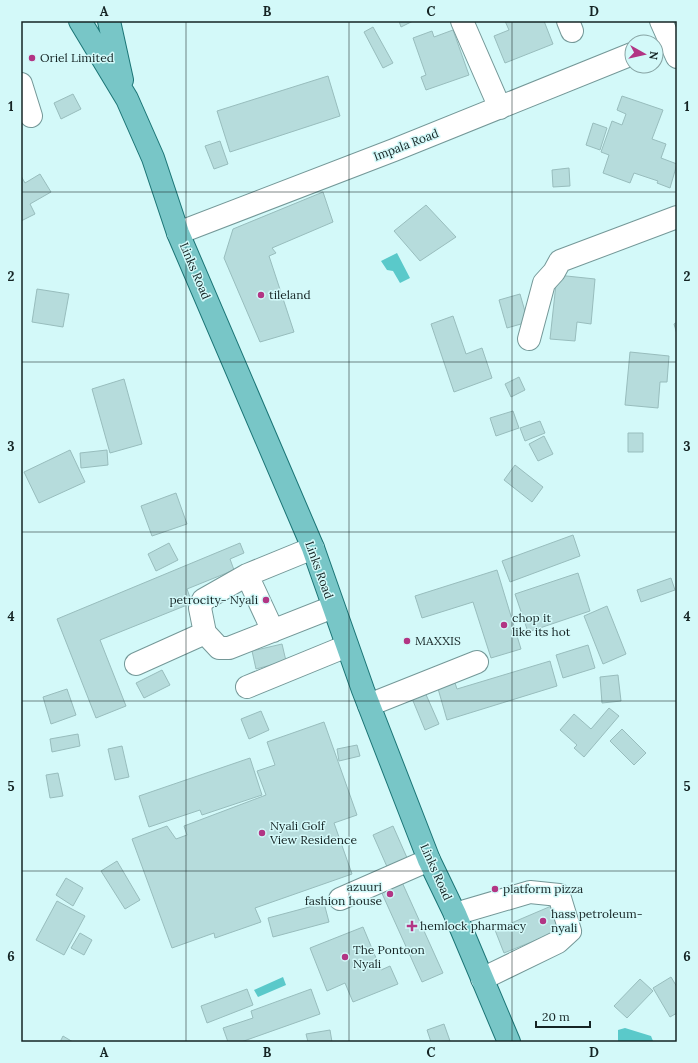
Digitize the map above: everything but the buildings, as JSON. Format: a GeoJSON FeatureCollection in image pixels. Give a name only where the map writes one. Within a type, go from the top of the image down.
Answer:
{"type":"FeatureCollection","features":[{"type":"Feature","properties":{"kind":"main road"},"geometry":{"type":"LineString","coordinates":[[80,21],[127,99]]}},
{"type":"Feature","properties":{"kind":"main road"},"geometry":{"type":"LineString","coordinates":[[109,21],[127,99]]}},
{"type":"Feature","properties":{"kind":"main road","name":"Links Road"},"geometry":{"type":"LineString","coordinates":[[127,99],[152,158],[178,233],[312,548],[369,705],[429,860],[455,914],[509,1042]]}},
{"type":"Feature","properties":{"kind":"street"},"geometry":{"type":"LineString","coordinates":[[468,23],[500,108]]}},
{"type":"Feature","properties":{"kind":"street","name":"Impala Road"},"geometry":{"type":"LineString","coordinates":[[178,233],[500,108],[624,57]]}},
{"type":"Feature","properties":{"kind":"street"},"geometry":{"type":"LineString","coordinates":[[21,84],[31,116]]}},
{"type":"Feature","properties":{"kind":"street"},"geometry":{"type":"LineString","coordinates":[[528,339],[544,283],[554,272],[560,261],[677,217]]}},
{"type":"Feature","properties":{"kind":"street"},"geometry":{"type":"LineString","coordinates":[[312,548],[247,575],[203,600],[200,608],[205,633],[219,648],[229,648],[273,632],[333,607]]}},
{"type":"Feature","properties":{"kind":"street"},"geometry":{"type":"LineString","coordinates":[[247,575],[273,632]]}},
{"type":"Feature","properties":{"kind":"street"},"geometry":{"type":"LineString","coordinates":[[136,664],[205,633]]}},
{"type":"Feature","properties":{"kind":"street"},"geometry":{"type":"LineString","coordinates":[[247,687],[347,646]]}},
{"type":"Feature","properties":{"kind":"street"},"geometry":{"type":"LineString","coordinates":[[369,705],[477,662]]}},
{"type":"Feature","properties":{"kind":"street"},"geometry":{"type":"LineString","coordinates":[[340,899],[429,860]]}},
{"type":"Feature","properties":{"kind":"street"},"geometry":{"type":"LineString","coordinates":[[455,914],[530,892],[559,895],[570,932],[558,942],[482,979]]}},
{"type":"Feature","properties":{"kind":"water"},"geometry":{"type":"Polygon","coordinates":[[[397,253],[410,278],[400,283],[393,271],[387,270],[381,261],[397,253]]]}},
{"type":"Feature","properties":{"kind":"water"},"geometry":{"type":"Polygon","coordinates":[[[283,977],[286,985],[258,997],[254,990],[283,977]]]}},
{"type":"Feature","properties":{"kind":"water"},"geometry":{"type":"Polygon","coordinates":[[[625,1028],[651,1036],[653,1041],[618,1042],[618,1030],[625,1028]]]}},
{"type":"Feature","properties":{"kind":"place","name":"Oriel Limited"},"geometry":{"type":"Point","coordinates":[32,58]}},
{"type":"Feature","properties":{"kind":"place","name":"tileland"},"geometry":{"type":"Point","coordinates":[261,295]}},
{"type":"Feature","properties":{"kind":"place","name":"petrocity- Nyali"},"geometry":{"type":"Point","coordinates":[266,600]}},
{"type":"Feature","properties":{"kind":"place","name":"chop it like its hot"},"geometry":{"type":"Point","coordinates":[504,625]}},
{"type":"Feature","properties":{"kind":"place","name":"MAXXIS"},"geometry":{"type":"Point","coordinates":[407,641]}},
{"type":"Feature","properties":{"kind":"place","name":"Nyali Golf View Residence"},"geometry":{"type":"Point","coordinates":[262,833]}},
{"type":"Feature","properties":{"kind":"place","name":"platform pizza"},"geometry":{"type":"Point","coordinates":[495,889]}},
{"type":"Feature","properties":{"kind":"place","name":"azuuri fashion house"},"geometry":{"type":"Point","coordinates":[390,894]}},
{"type":"Feature","properties":{"kind":"place","name":"hass petroleum- nyali"},"geometry":{"type":"Point","coordinates":[543,921]}},
{"type":"Feature","properties":{"kind":"place","name":"hemlock pharmacy"},"geometry":{"type":"Point","coordinates":[412,926]}},
{"type":"Feature","properties":{"kind":"place","name":"The Pontoon Nyali"},"geometry":{"type":"Point","coordinates":[345,957]}}]}
